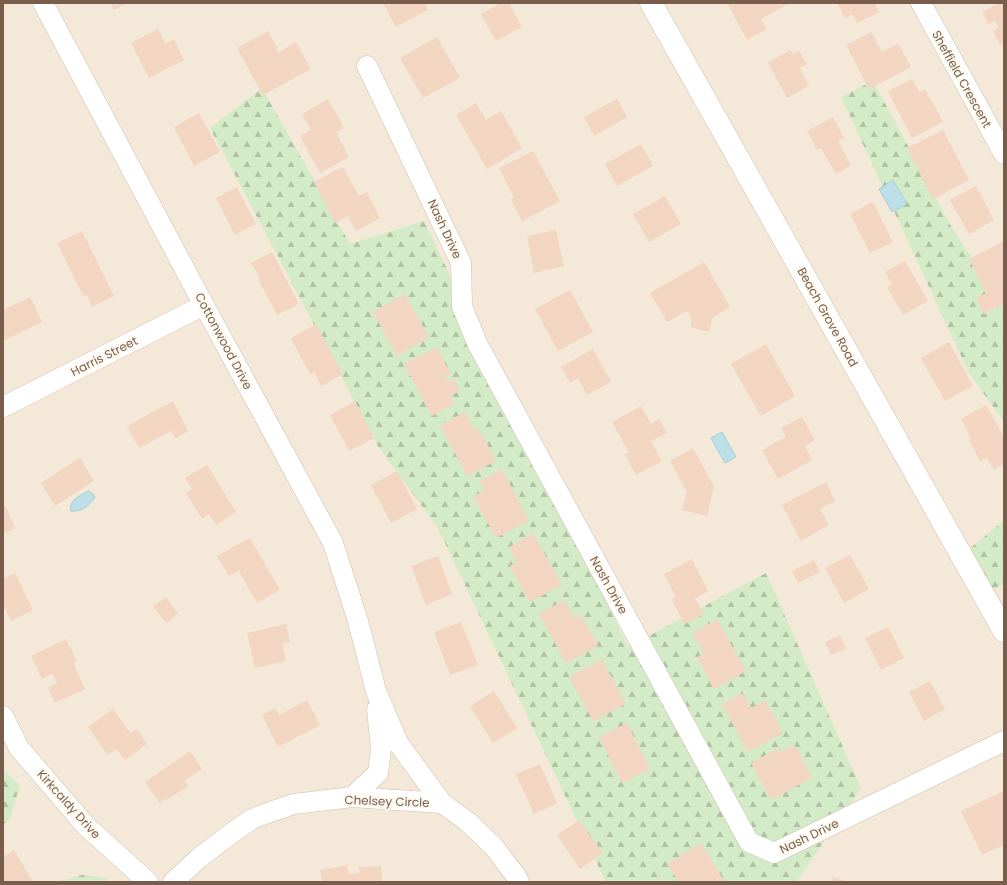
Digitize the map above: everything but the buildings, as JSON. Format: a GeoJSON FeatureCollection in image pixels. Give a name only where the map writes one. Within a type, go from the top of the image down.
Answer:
{"type":"FeatureCollection","features":[{"type":"Feature","properties":{"kind":"street","name":"Cottonwood Drive"},"geometry":{"type":"LineString","coordinates":[[43,3],[333,543],[358,621],[376,691],[398,743],[442,804]]}},
{"type":"Feature","properties":{"kind":"street","name":"Beach Grove Road"},"geometry":{"type":"LineString","coordinates":[[651,3],[1004,631]]}},
{"type":"Feature","properties":{"kind":"street","name":"Sheffield Crescent"},"geometry":{"type":"LineString","coordinates":[[921,3],[1004,154]]}},
{"type":"Feature","properties":{"kind":"street","name":"Nash Drive"},"geometry":{"type":"LineString","coordinates":[[367,66],[461,263],[462,306],[477,343],[749,842],[774,853],[1004,741]]}},
{"type":"Feature","properties":{"kind":"street","name":"Harris Street"},"geometry":{"type":"LineString","coordinates":[[3,407],[204,304]]}},
{"type":"Feature","properties":{"kind":"street","name":"Cottonwood Drive"},"geometry":{"type":"LineString","coordinates":[[352,797],[378,773],[381,749],[376,691]]}},
{"type":"Feature","properties":{"kind":"street","name":"Kirkcaldy Drive"},"geometry":{"type":"LineString","coordinates":[[3,716],[19,748],[86,826],[148,882]]}},
{"type":"Feature","properties":{"kind":"street","name":"Chelsey Circle"},"geometry":{"type":"LineString","coordinates":[[173,882],[198,858],[252,819],[294,804],[352,797],[442,804],[468,822],[493,846],[519,882]]}},
{"type":"Feature","properties":{"kind":"shaded area"},"geometry":{"type":"Polygon","coordinates":[[[3,3],[1004,3],[1004,882],[3,882],[3,3]]]}},
{"type":"Feature","properties":{"kind":"green space"},"geometry":{"type":"Polygon","coordinates":[[[873,81],[952,228],[1004,307],[1004,422],[969,373],[841,97],[873,81]]]}},
{"type":"Feature","properties":{"kind":"green space"},"geometry":{"type":"Polygon","coordinates":[[[262,88],[350,244],[424,221],[628,647],[766,573],[861,788],[796,882],[606,882],[438,528],[378,446],[210,128],[262,88]]]}},
{"type":"Feature","properties":{"kind":"green space"},"geometry":{"type":"Polygon","coordinates":[[[1004,520],[1004,584],[980,596],[967,551],[1004,520]]]}},
{"type":"Feature","properties":{"kind":"green space"},"geometry":{"type":"Polygon","coordinates":[[[3,771],[20,785],[10,818],[3,825],[3,771]]]}},
{"type":"Feature","properties":{"kind":"green space"},"geometry":{"type":"Polygon","coordinates":[[[82,875],[108,878],[104,882],[56,882],[82,875]]]}},
{"type":"Feature","properties":{"kind":"water"},"geometry":{"type":"Polygon","coordinates":[[[893,180],[907,204],[892,212],[879,189],[893,180]]]}},
{"type":"Feature","properties":{"kind":"water"},"geometry":{"type":"Polygon","coordinates":[[[722,432],[736,457],[725,463],[711,438],[722,432]]]}},
{"type":"Feature","properties":{"kind":"water"},"geometry":{"type":"Polygon","coordinates":[[[88,491],[95,497],[90,503],[85,508],[71,511],[71,504],[73,501],[88,491]]]}}]}
